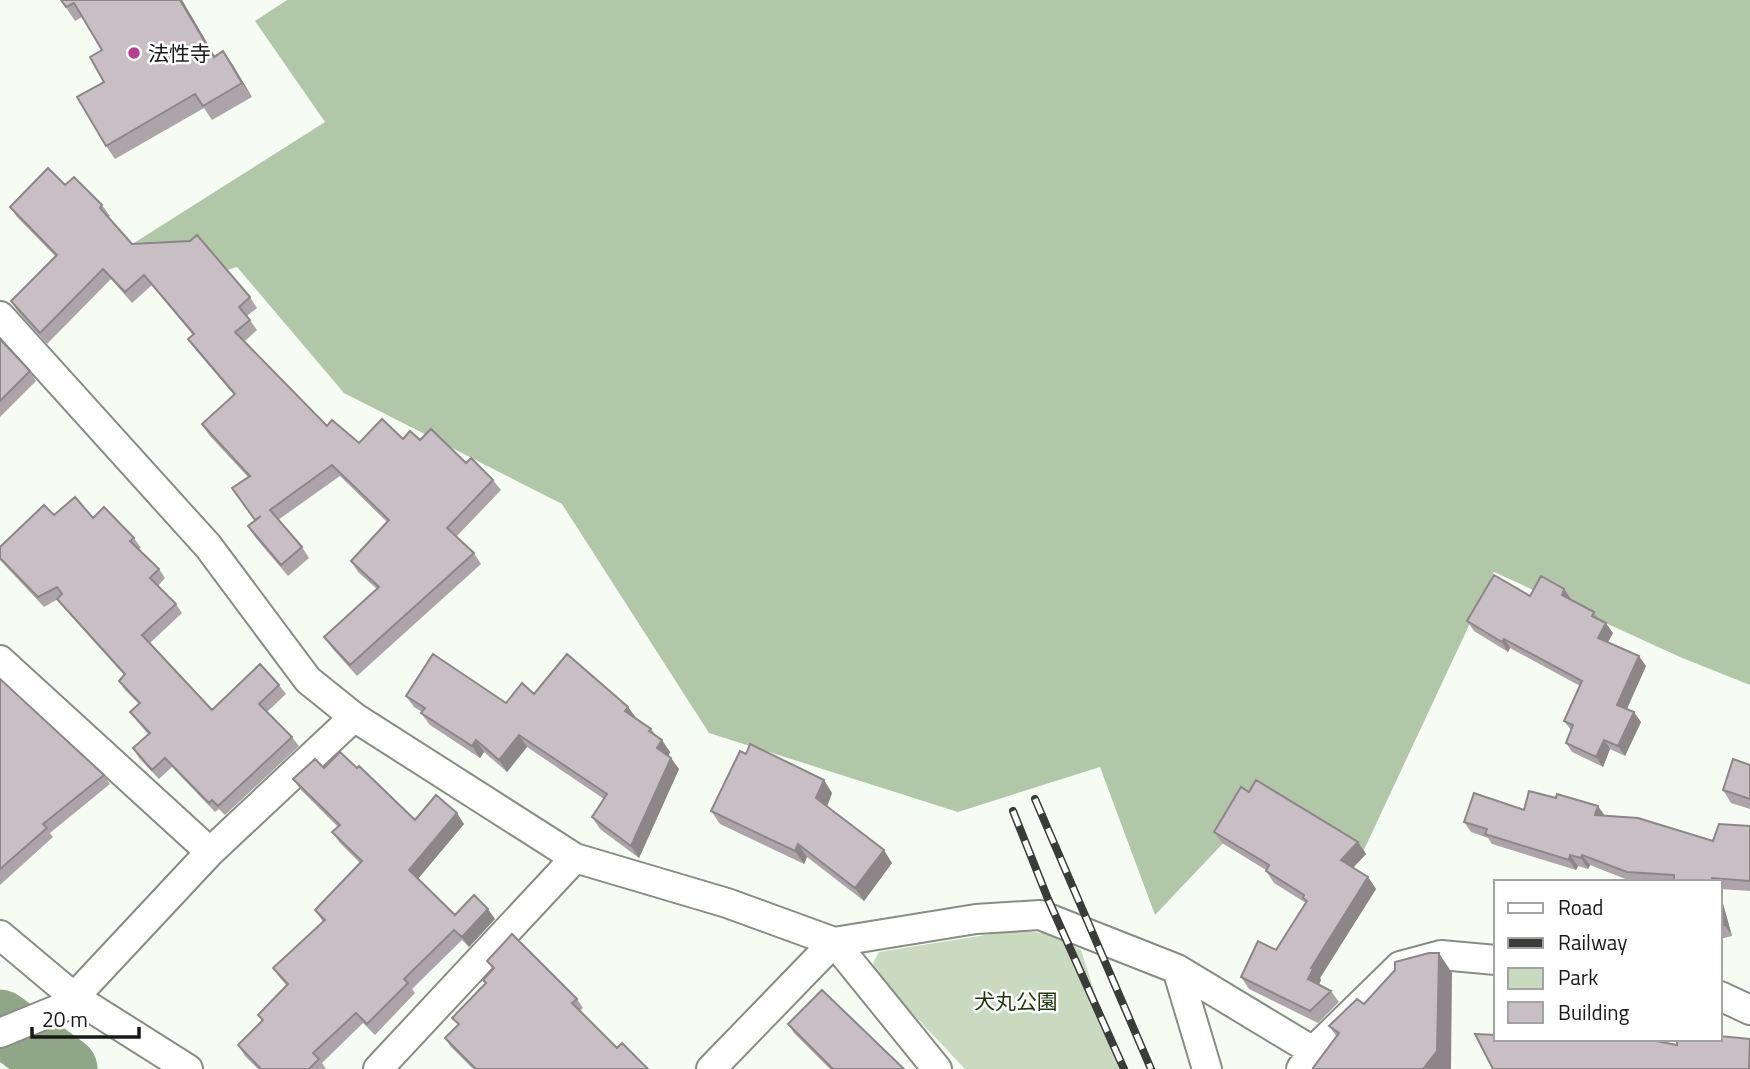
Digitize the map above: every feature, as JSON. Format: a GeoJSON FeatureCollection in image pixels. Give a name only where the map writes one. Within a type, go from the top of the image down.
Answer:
{"type":"FeatureCollection","features":[{"type":"Feature","properties":{"kind":"street"},"geometry":{"type":"LineString","coordinates":[[0,316],[208,545],[309,680],[354,717],[576,858],[727,903],[834,942],[976,919],[1040,915],[1177,969],[1307,1060],[1400,966],[1441,955],[1494,960]]}},
{"type":"Feature","properties":{"kind":"street"},"geometry":{"type":"LineString","coordinates":[[0,660],[210,852]]}},
{"type":"Feature","properties":{"kind":"street"},"geometry":{"type":"LineString","coordinates":[[0,1033],[70,1002],[210,852],[354,717]]}},
{"type":"Feature","properties":{"kind":"street"},"geometry":{"type":"LineString","coordinates":[[378,1069],[576,858]]}},
{"type":"Feature","properties":{"kind":"street"},"geometry":{"type":"LineString","coordinates":[[0,935],[70,1002],[188,1069]]}},
{"type":"Feature","properties":{"kind":"street"},"geometry":{"type":"LineString","coordinates":[[711,1069],[834,942]]}},
{"type":"Feature","properties":{"kind":"street"},"geometry":{"type":"LineString","coordinates":[[834,942],[937,1069]]}},
{"type":"Feature","properties":{"kind":"street"},"geometry":{"type":"LineString","coordinates":[[1177,969],[1207,1069]]}},
{"type":"Feature","properties":{"kind":"street"},"geometry":{"type":"LineString","coordinates":[[1722,997],[1750,1010]]}},
{"type":"Feature","properties":{"kind":"green space"},"geometry":{"type":"Polygon","coordinates":[[[287,0],[1750,0],[1750,685],[1680,657],[1494,572],[1362,854],[1265,799],[1155,915],[1100,767],[958,812],[709,733],[562,504],[344,393],[237,267],[158,290],[134,243],[325,122],[255,21],[287,0]]]}},
{"type":"Feature","properties":{"kind":"green space","name":"犬丸公園"},"geometry":{"type":"Polygon","coordinates":[[[1016,930],[1050,934],[1081,950],[1119,1069],[965,1069],[875,974],[873,963],[879,952],[1016,930]]]}},
{"type":"Feature","properties":{"kind":"building"},"geometry":{"type":"Polygon","coordinates":[[[61,0],[180,0],[214,57],[223,51],[242,83],[203,106],[195,94],[106,146],[77,97],[104,82],[90,57],[102,50],[74,3],[66,7],[61,0]]]}},
{"type":"Feature","properties":{"kind":"building"},"geometry":{"type":"Polygon","coordinates":[[[48,168],[65,185],[74,177],[102,205],[100,208],[132,244],[190,241],[197,235],[250,297],[239,307],[250,320],[235,332],[327,426],[332,420],[359,443],[382,419],[403,439],[410,431],[420,440],[431,429],[466,463],[471,458],[493,480],[447,528],[474,553],[350,665],[324,637],[379,587],[351,561],[389,520],[332,465],[270,510],[302,547],[281,565],[248,526],[261,516],[255,520],[232,488],[250,476],[202,424],[235,394],[188,339],[194,334],[144,275],[125,292],[103,269],[40,333],[11,301],[57,255],[10,207],[48,168]]]}},
{"type":"Feature","properties":{"kind":"building"},"geometry":{"type":"Polygon","coordinates":[[[0,339],[30,371],[0,401],[0,339]]]}},
{"type":"Feature","properties":{"kind":"building"},"geometry":{"type":"Polygon","coordinates":[[[75,497],[93,518],[104,507],[134,538],[130,541],[159,569],[150,578],[176,604],[142,635],[212,710],[260,664],[279,685],[259,704],[292,737],[218,806],[212,800],[209,803],[165,758],[152,770],[133,748],[150,733],[130,712],[140,703],[119,681],[125,674],[57,599],[62,594],[57,587],[38,597],[0,558],[0,547],[44,505],[54,515],[75,497]]]}},
{"type":"Feature","properties":{"kind":"building"},"geometry":{"type":"Polygon","coordinates":[[[1494,575],[1530,596],[1541,576],[1564,589],[1562,595],[1594,612],[1592,616],[1606,623],[1598,638],[1639,656],[1617,705],[1634,712],[1618,746],[1604,740],[1596,757],[1566,743],[1573,725],[1564,721],[1582,681],[1504,639],[1502,642],[1467,621],[1494,575]]]}},
{"type":"Feature","properties":{"kind":"building"},"geometry":{"type":"Polygon","coordinates":[[[433,654],[506,703],[522,683],[534,694],[567,654],[628,707],[625,711],[651,729],[649,731],[662,740],[657,748],[671,758],[631,846],[592,817],[607,794],[519,735],[499,760],[476,740],[472,746],[421,713],[425,708],[406,696],[433,654]]]}},
{"type":"Feature","properties":{"kind":"building"},"geometry":{"type":"Polygon","coordinates":[[[0,679],[104,775],[43,824],[47,828],[0,869],[0,679]]]}},
{"type":"Feature","properties":{"kind":"building"},"geometry":{"type":"Polygon","coordinates":[[[750,744],[824,780],[816,798],[884,850],[855,888],[798,844],[795,851],[711,811],[740,751],[746,754],[750,744]]]}},
{"type":"Feature","properties":{"kind":"building"},"geometry":{"type":"Polygon","coordinates":[[[340,752],[357,768],[359,766],[415,820],[436,795],[457,813],[409,870],[455,915],[474,895],[488,909],[462,937],[454,930],[404,979],[408,983],[367,1024],[356,1013],[313,1053],[319,1059],[309,1069],[261,1069],[238,1045],[263,1020],[258,1015],[288,984],[273,968],[325,920],[315,910],[362,861],[332,832],[340,825],[293,779],[315,759],[324,768],[340,752]]]}},
{"type":"Feature","properties":{"kind":"building"},"geometry":{"type":"Polygon","coordinates":[[[1733,759],[1750,765],[1750,799],[1723,790],[1733,759]]]}},
{"type":"Feature","properties":{"kind":"building"},"geometry":{"type":"Polygon","coordinates":[[[1256,780],[1358,842],[1341,860],[1368,877],[1311,968],[1313,969],[1308,979],[1331,991],[1310,1011],[1241,977],[1258,941],[1276,950],[1307,901],[1303,898],[1304,895],[1266,871],[1269,865],[1214,832],[1241,787],[1249,792],[1256,780]]]}},
{"type":"Feature","properties":{"kind":"building"},"geometry":{"type":"Polygon","coordinates":[[[1529,791],[1556,798],[1557,794],[1598,806],[1595,815],[1638,818],[1713,841],[1719,824],[1750,826],[1750,881],[1712,878],[1674,880],[1674,875],[1627,872],[1582,855],[1581,858],[1570,855],[1569,860],[1485,834],[1487,829],[1464,822],[1474,793],[1524,810],[1529,791]]]}},
{"type":"Feature","properties":{"kind":"building"},"geometry":{"type":"Polygon","coordinates":[[[512,934],[577,999],[572,1003],[617,1048],[622,1043],[648,1069],[476,1069],[445,1038],[459,1024],[452,1018],[486,983],[483,980],[494,968],[487,961],[512,934]]]}},
{"type":"Feature","properties":{"kind":"building"},"geometry":{"type":"Polygon","coordinates":[[[1439,953],[1437,1051],[1423,1069],[1313,1068],[1339,1033],[1329,1026],[1357,999],[1364,1004],[1395,970],[1395,962],[1439,953]]]}},
{"type":"Feature","properties":{"kind":"building"},"geometry":{"type":"Polygon","coordinates":[[[822,990],[904,1069],[833,1069],[788,1024],[822,990]]]}},
{"type":"Feature","properties":{"kind":"building"},"geometry":{"type":"Polygon","coordinates":[[[1475,1034],[1494,1035],[1494,1041],[1656,1041],[1677,1045],[1677,1041],[1722,1041],[1722,1036],[1750,1039],[1749,1069],[1493,1069],[1475,1034]]]}},
{"type":"Feature","properties":{"kind":"waterway"},"geometry":{"type":"LineString","coordinates":[[0,1022],[65,1069]]}},
{"type":"Feature","properties":{"kind":"railway"},"geometry":{"type":"LineString","coordinates":[[1035,799],[1151,1069]]}},
{"type":"Feature","properties":{"kind":"railway"},"geometry":{"type":"LineString","coordinates":[[1013,811],[1048,899],[1124,1069]]}},
{"type":"Feature","properties":{"kind":"place","name":"法性寺"},"geometry":{"type":"Point","coordinates":[134,53]}}]}
